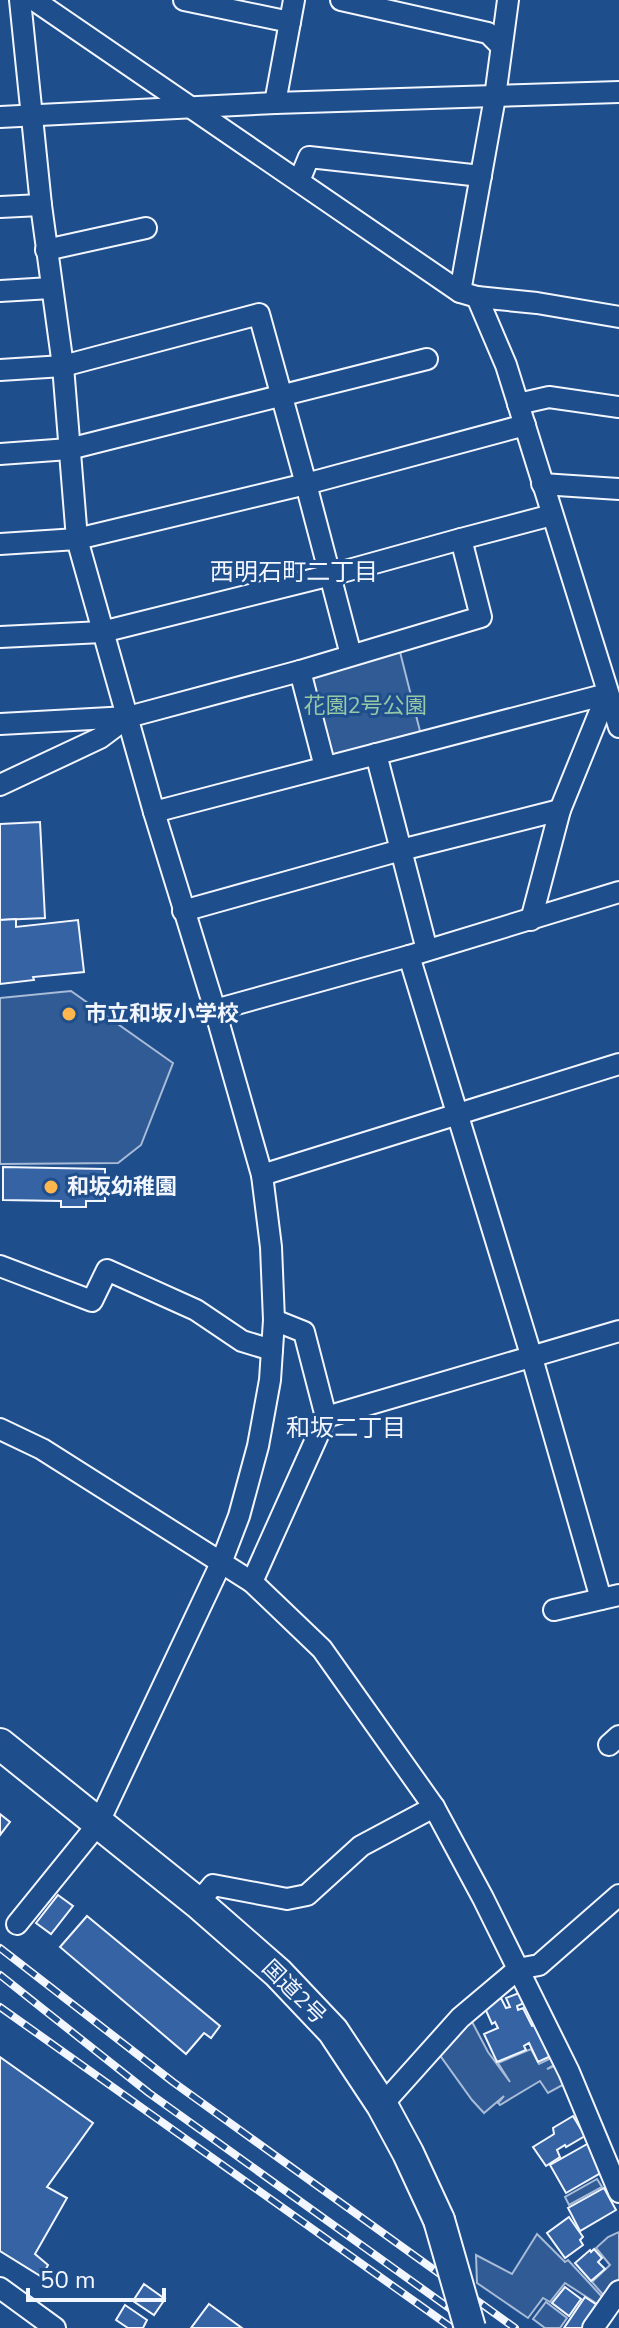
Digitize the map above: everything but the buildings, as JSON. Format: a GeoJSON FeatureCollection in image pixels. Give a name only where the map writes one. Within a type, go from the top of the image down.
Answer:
{"type":"FeatureCollection","features":[{"type":"Feature","properties":{"kind":"highway","name":"国道2号"},"geometry":{"type":"LineString","coordinates":[[0,1744],[198,1903],[278,1973],[333,2031],[382,2105],[439,2220],[470,2328]]}},
{"type":"Feature","properties":{"kind":"street"},"geometry":{"type":"LineString","coordinates":[[17,1924],[98,1824],[221,1563],[239,1516],[258,1446],[270,1380],[274,1320],[271,1247],[262,1175],[77,539],[63,366],[46,250],[20,0]]}},
{"type":"Feature","properties":{"kind":"street"},"geometry":{"type":"LineString","coordinates":[[34,0],[65,10],[192,109],[469,295],[619,317]]}},
{"type":"Feature","properties":{"kind":"street"},"geometry":{"type":"LineString","coordinates":[[184,0],[290,22]]}},
{"type":"Feature","properties":{"kind":"street"},"geometry":{"type":"LineString","coordinates":[[275,103],[294,0]]}},
{"type":"Feature","properties":{"kind":"street"},"geometry":{"type":"LineString","coordinates":[[341,0],[488,33],[500,45]]}},
{"type":"Feature","properties":{"kind":"street"},"geometry":{"type":"LineString","coordinates":[[508,0],[481,176],[469,295],[506,365],[619,727]]}},
{"type":"Feature","properties":{"kind":"street"},"geometry":{"type":"LineString","coordinates":[[0,117],[275,103],[619,92]]}},
{"type":"Feature","properties":{"kind":"street"},"geometry":{"type":"LineString","coordinates":[[299,181],[309,157],[481,176]]}},
{"type":"Feature","properties":{"kind":"street"},"geometry":{"type":"LineString","coordinates":[[0,207],[41,205]]}},
{"type":"Feature","properties":{"kind":"street"},"geometry":{"type":"LineString","coordinates":[[46,250],[146,228]]}},
{"type":"Feature","properties":{"kind":"street"},"geometry":{"type":"LineString","coordinates":[[0,291],[51,288]]}},
{"type":"Feature","properties":{"kind":"street"},"geometry":{"type":"LineString","coordinates":[[0,370],[63,366],[259,314],[351,655]]}},
{"type":"Feature","properties":{"kind":"street"},"geometry":{"type":"LineString","coordinates":[[0,454],[69,449],[427,359]]}},
{"type":"Feature","properties":{"kind":"street"},"geometry":{"type":"LineString","coordinates":[[518,404],[549,397],[619,407]]}},
{"type":"Feature","properties":{"kind":"street"},"geometry":{"type":"LineString","coordinates":[[0,544],[77,539],[306,484],[525,425]]}},
{"type":"Feature","properties":{"kind":"street"},"geometry":{"type":"LineString","coordinates":[[542,484],[619,489]]}},
{"type":"Feature","properties":{"kind":"street"},"geometry":{"type":"LineString","coordinates":[[0,637],[102,632],[331,575],[552,515]]}},
{"type":"Feature","properties":{"kind":"street"},"geometry":{"type":"LineString","coordinates":[[0,724],[128,717],[300,671],[481,617],[461,539]]}},
{"type":"Feature","properties":{"kind":"street"},"geometry":{"type":"LineString","coordinates":[[300,671],[325,767]]}},
{"type":"Feature","properties":{"kind":"street"},"geometry":{"type":"LineString","coordinates":[[154,812],[607,694]]}},
{"type":"Feature","properties":{"kind":"street"},"geometry":{"type":"LineString","coordinates":[[531,920],[560,810],[607,694]]}},
{"type":"Feature","properties":{"kind":"street"},"geometry":{"type":"LineString","coordinates":[[0,785],[100,738],[128,717]]}},
{"type":"Feature","properties":{"kind":"street"},"geometry":{"type":"LineString","coordinates":[[376,754],[401,850],[418,953],[458,1114],[532,1358],[610,1597],[554,1610]]}},
{"type":"Feature","properties":{"kind":"street"},"geometry":{"type":"LineString","coordinates":[[183,911],[401,850],[560,810]]}},
{"type":"Feature","properties":{"kind":"street"},"geometry":{"type":"LineString","coordinates":[[215,1010],[619,892]]}},
{"type":"Feature","properties":{"kind":"street"},"geometry":{"type":"LineString","coordinates":[[262,1175],[619,1064]]}},
{"type":"Feature","properties":{"kind":"street"},"geometry":{"type":"LineString","coordinates":[[0,1266],[92,1301],[107,1270],[196,1310],[242,1341],[272,1350]]}},
{"type":"Feature","properties":{"kind":"street"},"geometry":{"type":"LineString","coordinates":[[252,1582],[326,1417],[304,1332],[274,1320]]}},
{"type":"Feature","properties":{"kind":"street"},"geometry":{"type":"LineString","coordinates":[[326,1417],[619,1331]]}},
{"type":"Feature","properties":{"kind":"street"},"geometry":{"type":"LineString","coordinates":[[0,1429],[42,1449],[252,1582],[322,1649],[434,1807],[569,2072],[619,2192]]}},
{"type":"Feature","properties":{"kind":"street"},"geometry":{"type":"LineString","coordinates":[[198,1903],[213,1885],[287,1899],[307,1895],[361,1846],[434,1807]]}},
{"type":"Feature","properties":{"kind":"street"},"geometry":{"type":"LineString","coordinates":[[382,2105],[460,2018],[518,1969],[539,1965],[619,1895]]}},
{"type":"Feature","properties":{"kind":"street"},"geometry":{"type":"LineString","coordinates":[[0,2288],[55,2328]]}},
{"type":"Feature","properties":{"kind":"street"},"geometry":{"type":"LineString","coordinates":[[593,2328],[619,2291]]}},
{"type":"Feature","properties":{"kind":"shaded area","name":"花園2号公園"},"geometry":{"type":"Polygon","coordinates":[[[400,652],[421,735],[331,758],[310,678],[400,652]]]}},
{"type":"Feature","properties":{"kind":"shaded area"},"geometry":{"type":"Polygon","coordinates":[[[71,991],[173,1063],[141,1145],[118,1163],[0,1164],[0,998],[71,991]]]}},
{"type":"Feature","properties":{"kind":"shaded area"},"geometry":{"type":"Polygon","coordinates":[[[470,2018],[488,2052],[510,2082],[498,2063],[531,2049],[539,2064],[553,2057],[557,2063],[547,2069],[559,2064],[568,2082],[548,2093],[540,2081],[500,2105],[498,2103],[504,2096],[484,2113],[439,2054],[470,2018]]]}},
{"type":"Feature","properties":{"kind":"shaded area"},"geometry":{"type":"Polygon","coordinates":[[[597,2179],[602,2187],[569,2205],[565,2197],[597,2179]]]}},
{"type":"Feature","properties":{"kind":"shaded area"},"geometry":{"type":"Polygon","coordinates":[[[619,2232],[619,2284],[605,2297],[592,2282],[610,2265],[596,2248],[619,2232]]]}},
{"type":"Feature","properties":{"kind":"shaded area"},"geometry":{"type":"Polygon","coordinates":[[[537,2234],[565,2262],[568,2260],[604,2299],[599,2305],[565,2283],[550,2302],[543,2298],[528,2318],[477,2283],[476,2255],[512,2274],[537,2234]]]}},
{"type":"Feature","properties":{"kind":"shaded area"},"geometry":{"type":"Polygon","coordinates":[[[546,2302],[567,2318],[560,2328],[545,2328],[533,2319],[546,2302]]]}},
{"type":"Feature","properties":{"kind":"railway"},"geometry":{"type":"LineString","coordinates":[[0,1948],[173,2082],[515,2328]]}},
{"type":"Feature","properties":{"kind":"railway"},"geometry":{"type":"LineString","coordinates":[[0,1975],[149,2093],[477,2328]]}},
{"type":"Feature","properties":{"kind":"railway"},"geometry":{"type":"LineString","coordinates":[[0,2007],[452,2328]]}},
{"type":"Feature","properties":{"kind":"place","name":"市立和坂小学校"},"geometry":{"type":"Point","coordinates":[69,1014]}},
{"type":"Feature","properties":{"kind":"place","name":"和坂幼稚園"},"geometry":{"type":"Point","coordinates":[51,1187]}},
{"type":"Feature","properties":{"kind":"district","name":"西明石町二丁目"},"geometry":{"type":"Point","coordinates":[294,572]}},
{"type":"Feature","properties":{"kind":"district","name":"和坂二丁目"},"geometry":{"type":"Point","coordinates":[346,1428]}}]}
